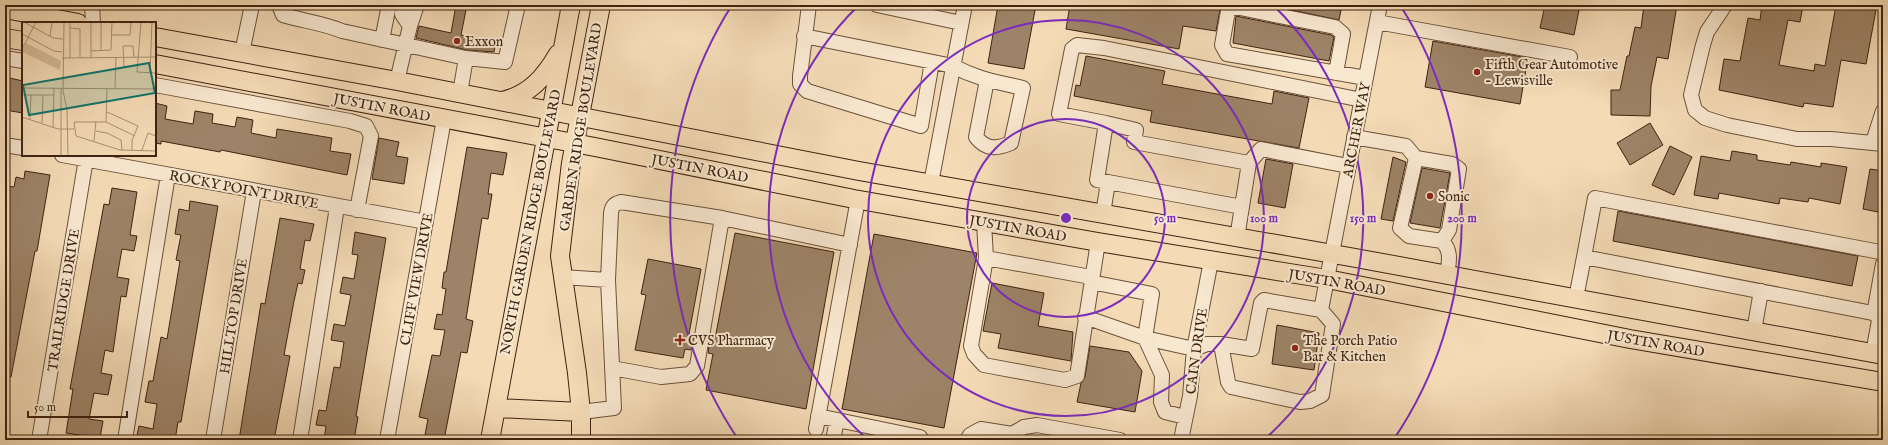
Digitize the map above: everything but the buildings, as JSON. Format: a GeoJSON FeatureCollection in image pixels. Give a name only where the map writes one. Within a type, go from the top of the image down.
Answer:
{"type":"FeatureCollection","features":[{"type":"Feature","properties":{"kind":"main road","name":"NORTH GARDEN RIDGE BOULEVARD"},"geometry":{"type":"LineString","coordinates":[[490,440],[571,5]]}},
{"type":"Feature","properties":{"kind":"main road","name":"GARDEN RIDGE BOULEVARD"},"geometry":{"type":"LineString","coordinates":[[581,440],[581,412],[560,256],[563,222],[575,143],[601,5]]}},
{"type":"Feature","properties":{"kind":"main road"},"geometry":{"type":"LineString","coordinates":[[5,9],[73,22]]}},
{"type":"Feature","properties":{"kind":"main road"},"geometry":{"type":"LineString","coordinates":[[501,101],[519,96],[542,80],[558,54],[566,35]]}},
{"type":"Feature","properties":{"kind":"main road","name":"JUSTIN ROAD"},"geometry":{"type":"LineString","coordinates":[[156,37],[581,116],[859,171],[1331,254],[1878,354]]}},
{"type":"Feature","properties":{"kind":"main road"},"geometry":{"type":"LineString","coordinates":[[5,38],[22,41]]}},
{"type":"Feature","properties":{"kind":"main road","name":"JUSTIN ROAD"},"geometry":{"type":"LineString","coordinates":[[156,64],[575,143],[858,199],[1098,242],[1327,279],[1630,339],[1883,382]]}},
{"type":"Feature","properties":{"kind":"main road"},"geometry":{"type":"LineString","coordinates":[[858,199],[859,171]]}},
{"type":"Feature","properties":{"kind":"main road"},"geometry":{"type":"LineString","coordinates":[[1098,242],[1103,214]]}},
{"type":"Feature","properties":{"kind":"main road"},"geometry":{"type":"LineString","coordinates":[[1749,359],[1754,331]]}},
{"type":"Feature","properties":{"kind":"main road"},"geometry":{"type":"LineString","coordinates":[[496,408],[581,412]]}},
{"type":"Feature","properties":{"kind":"street"},"geometry":{"type":"LineString","coordinates":[[92,5],[93,22]]}},
{"type":"Feature","properties":{"kind":"street"},"geometry":{"type":"LineString","coordinates":[[242,53],[252,5]]}},
{"type":"Feature","properties":{"kind":"street"},"geometry":{"type":"LineString","coordinates":[[280,5],[283,15],[306,22],[326,25],[342,31],[466,58],[505,62],[518,5]]}},
{"type":"Feature","properties":{"kind":"street"},"geometry":{"type":"LineString","coordinates":[[382,40],[389,5]]}},
{"type":"Feature","properties":{"kind":"street"},"geometry":{"type":"LineString","coordinates":[[403,5],[402,14],[410,26]]}},
{"type":"Feature","properties":{"kind":"street"},"geometry":{"type":"LineString","coordinates":[[397,81],[410,26],[417,5]]}},
{"type":"Feature","properties":{"kind":"street"},"geometry":{"type":"LineString","coordinates":[[809,5],[804,36],[800,84],[807,91],[921,126],[932,62]]}},
{"type":"Feature","properties":{"kind":"street"},"geometry":{"type":"LineString","coordinates":[[877,5],[962,23]]}},
{"type":"Feature","properties":{"kind":"street"},"geometry":{"type":"LineString","coordinates":[[930,183],[965,5]]}},
{"type":"Feature","properties":{"kind":"street","name":"ARCHER WAY"},"geometry":{"type":"LineString","coordinates":[[1321,310],[1380,5]]}},
{"type":"Feature","properties":{"kind":"street"},"geometry":{"type":"LineString","coordinates":[[1725,5],[1707,32],[1691,95],[1695,110],[1705,118],[1727,125],[1797,139],[1831,139],[1878,143],[1883,111]]}},
{"type":"Feature","properties":{"kind":"street"},"geometry":{"type":"LineString","coordinates":[[1336,73],[1343,34],[1335,27],[1235,7],[1228,11],[1222,45],[1227,54],[1336,73],[1366,78]]}},
{"type":"Feature","properties":{"kind":"street"},"geometry":{"type":"LineString","coordinates":[[1377,22],[1570,57]]}},
{"type":"Feature","properties":{"kind":"street"},"geometry":{"type":"LineString","coordinates":[[804,36],[953,66],[972,76],[1023,88],[1011,143],[1000,148],[988,148],[980,143],[976,137],[987,80]]}},
{"type":"Feature","properties":{"kind":"street"},"geometry":{"type":"LineString","coordinates":[[1249,163],[1134,142],[1136,130],[1059,114],[1072,49],[1077,45],[1104,48],[1362,100]]}},
{"type":"Feature","properties":{"kind":"street"},"geometry":{"type":"LineString","coordinates":[[5,58],[22,61]]}},
{"type":"Feature","properties":{"kind":"street"},"geometry":{"type":"LineString","coordinates":[[460,93],[466,58]]}},
{"type":"Feature","properties":{"kind":"street"},"geometry":{"type":"LineString","coordinates":[[156,85],[350,121],[366,126],[371,136],[357,210]]}},
{"type":"Feature","properties":{"kind":"street","name":"CLIFF VIEW DRIVE"},"geometry":{"type":"LineString","coordinates":[[387,440],[444,118]]}},
{"type":"Feature","properties":{"kind":"street"},"geometry":{"type":"LineString","coordinates":[[1106,123],[1097,180],[1242,207]]}},
{"type":"Feature","properties":{"kind":"street"},"geometry":{"type":"LineString","coordinates":[[1354,137],[1406,146],[1416,158],[1452,164],[1459,169],[1448,230],[1442,241]]}},
{"type":"Feature","properties":{"kind":"street"},"geometry":{"type":"LineString","coordinates":[[5,145],[22,148]]}},
{"type":"Feature","properties":{"kind":"street"},"geometry":{"type":"LineString","coordinates":[[1237,238],[1249,163],[1262,149],[1348,166]]}},
{"type":"Feature","properties":{"kind":"street","name":"ROCKY POINT DRIVE"},"geometry":{"type":"LineString","coordinates":[[68,156],[337,207],[426,222]]}},
{"type":"Feature","properties":{"kind":"street"},"geometry":{"type":"LineString","coordinates":[[1416,158],[1400,228],[1409,236],[1442,241],[1448,247],[1450,254],[1447,275]]}},
{"type":"Feature","properties":{"kind":"street","name":"TRAILRIDGE DRIVE"},"geometry":{"type":"LineString","coordinates":[[39,440],[86,159]]}},
{"type":"Feature","properties":{"kind":"street"},"geometry":{"type":"LineString","coordinates":[[125,440],[168,175]]}},
{"type":"Feature","properties":{"kind":"street"},"geometry":{"type":"LineString","coordinates":[[1103,214],[1108,182]]}},
{"type":"Feature","properties":{"kind":"street","name":"HILLTOP DRIVE"},"geometry":{"type":"LineString","coordinates":[[213,440],[254,191]]}},
{"type":"Feature","properties":{"kind":"street"},"geometry":{"type":"LineString","coordinates":[[1576,298],[1595,198],[1880,252],[1883,251]]}},
{"type":"Feature","properties":{"kind":"street"},"geometry":{"type":"LineString","coordinates":[[858,199],[817,423],[837,420],[876,434],[920,437],[919,440]]}},
{"type":"Feature","properties":{"kind":"street"},"geometry":{"type":"LineString","coordinates":[[581,412],[614,408],[608,280],[611,213],[612,207],[615,203],[621,202],[722,218],[850,245]]}},
{"type":"Feature","properties":{"kind":"street"},"geometry":{"type":"LineString","coordinates":[[300,440],[337,207]]}},
{"type":"Feature","properties":{"kind":"street"},"geometry":{"type":"LineString","coordinates":[[612,368],[661,377],[690,374],[697,366],[722,218]]}},
{"type":"Feature","properties":{"kind":"street"},"geometry":{"type":"LineString","coordinates":[[984,222],[986,258],[971,346],[974,354],[984,365],[1065,380],[1077,376],[1098,242]]}},
{"type":"Feature","properties":{"kind":"street"},"geometry":{"type":"LineString","coordinates":[[1584,257],[1879,314]]}},
{"type":"Feature","properties":{"kind":"street"},"geometry":{"type":"LineString","coordinates":[[986,258],[1091,279],[1152,294],[1145,338],[1162,376],[1161,402],[1165,412],[1186,417]]}},
{"type":"Feature","properties":{"kind":"street","name":"CAIN DRIVE"},"geometry":{"type":"LineString","coordinates":[[1181,440],[1190,396],[1194,349],[1211,261]]}},
{"type":"Feature","properties":{"kind":"street"},"geometry":{"type":"LineString","coordinates":[[1878,354],[1879,314],[1883,264]]}},
{"type":"Feature","properties":{"kind":"street"},"geometry":{"type":"LineString","coordinates":[[562,277],[608,280]]}},
{"type":"Feature","properties":{"kind":"street"},"geometry":{"type":"LineString","coordinates":[[1754,331],[1761,291]]}},
{"type":"Feature","properties":{"kind":"street"},"geometry":{"type":"LineString","coordinates":[[1086,317],[1145,338],[1194,349],[1207,344],[1221,344],[1252,348],[1260,303],[1264,300],[1321,310],[1333,324],[1322,395],[1310,401],[1300,402],[1231,388],[1228,382],[1221,344]]}},
{"type":"Feature","properties":{"kind":"street"},"geometry":{"type":"LineString","coordinates":[[833,440],[837,420]]}},
{"type":"Feature","properties":{"kind":"street"},"geometry":{"type":"LineString","coordinates":[[966,440],[970,435],[981,429],[1011,437],[1024,427],[1037,425],[1120,440]]}},
{"type":"Feature","properties":{"kind":"place","name":"Exxon"},"geometry":{"type":"Point","coordinates":[457,41]}},
{"type":"Feature","properties":{"kind":"place","name":"Fifth Gear Automotive - Lewisville"},"geometry":{"type":"Point","coordinates":[1477,72]}},
{"type":"Feature","properties":{"kind":"place","name":"Sonic"},"geometry":{"type":"Point","coordinates":[1430,196]}},
{"type":"Feature","properties":{"kind":"place","name":"CVS Pharmacy"},"geometry":{"type":"Point","coordinates":[680,340]}},
{"type":"Feature","properties":{"kind":"place","name":"The Porch Patio Bar & Kitchen"},"geometry":{"type":"Point","coordinates":[1295,348]}}]}
